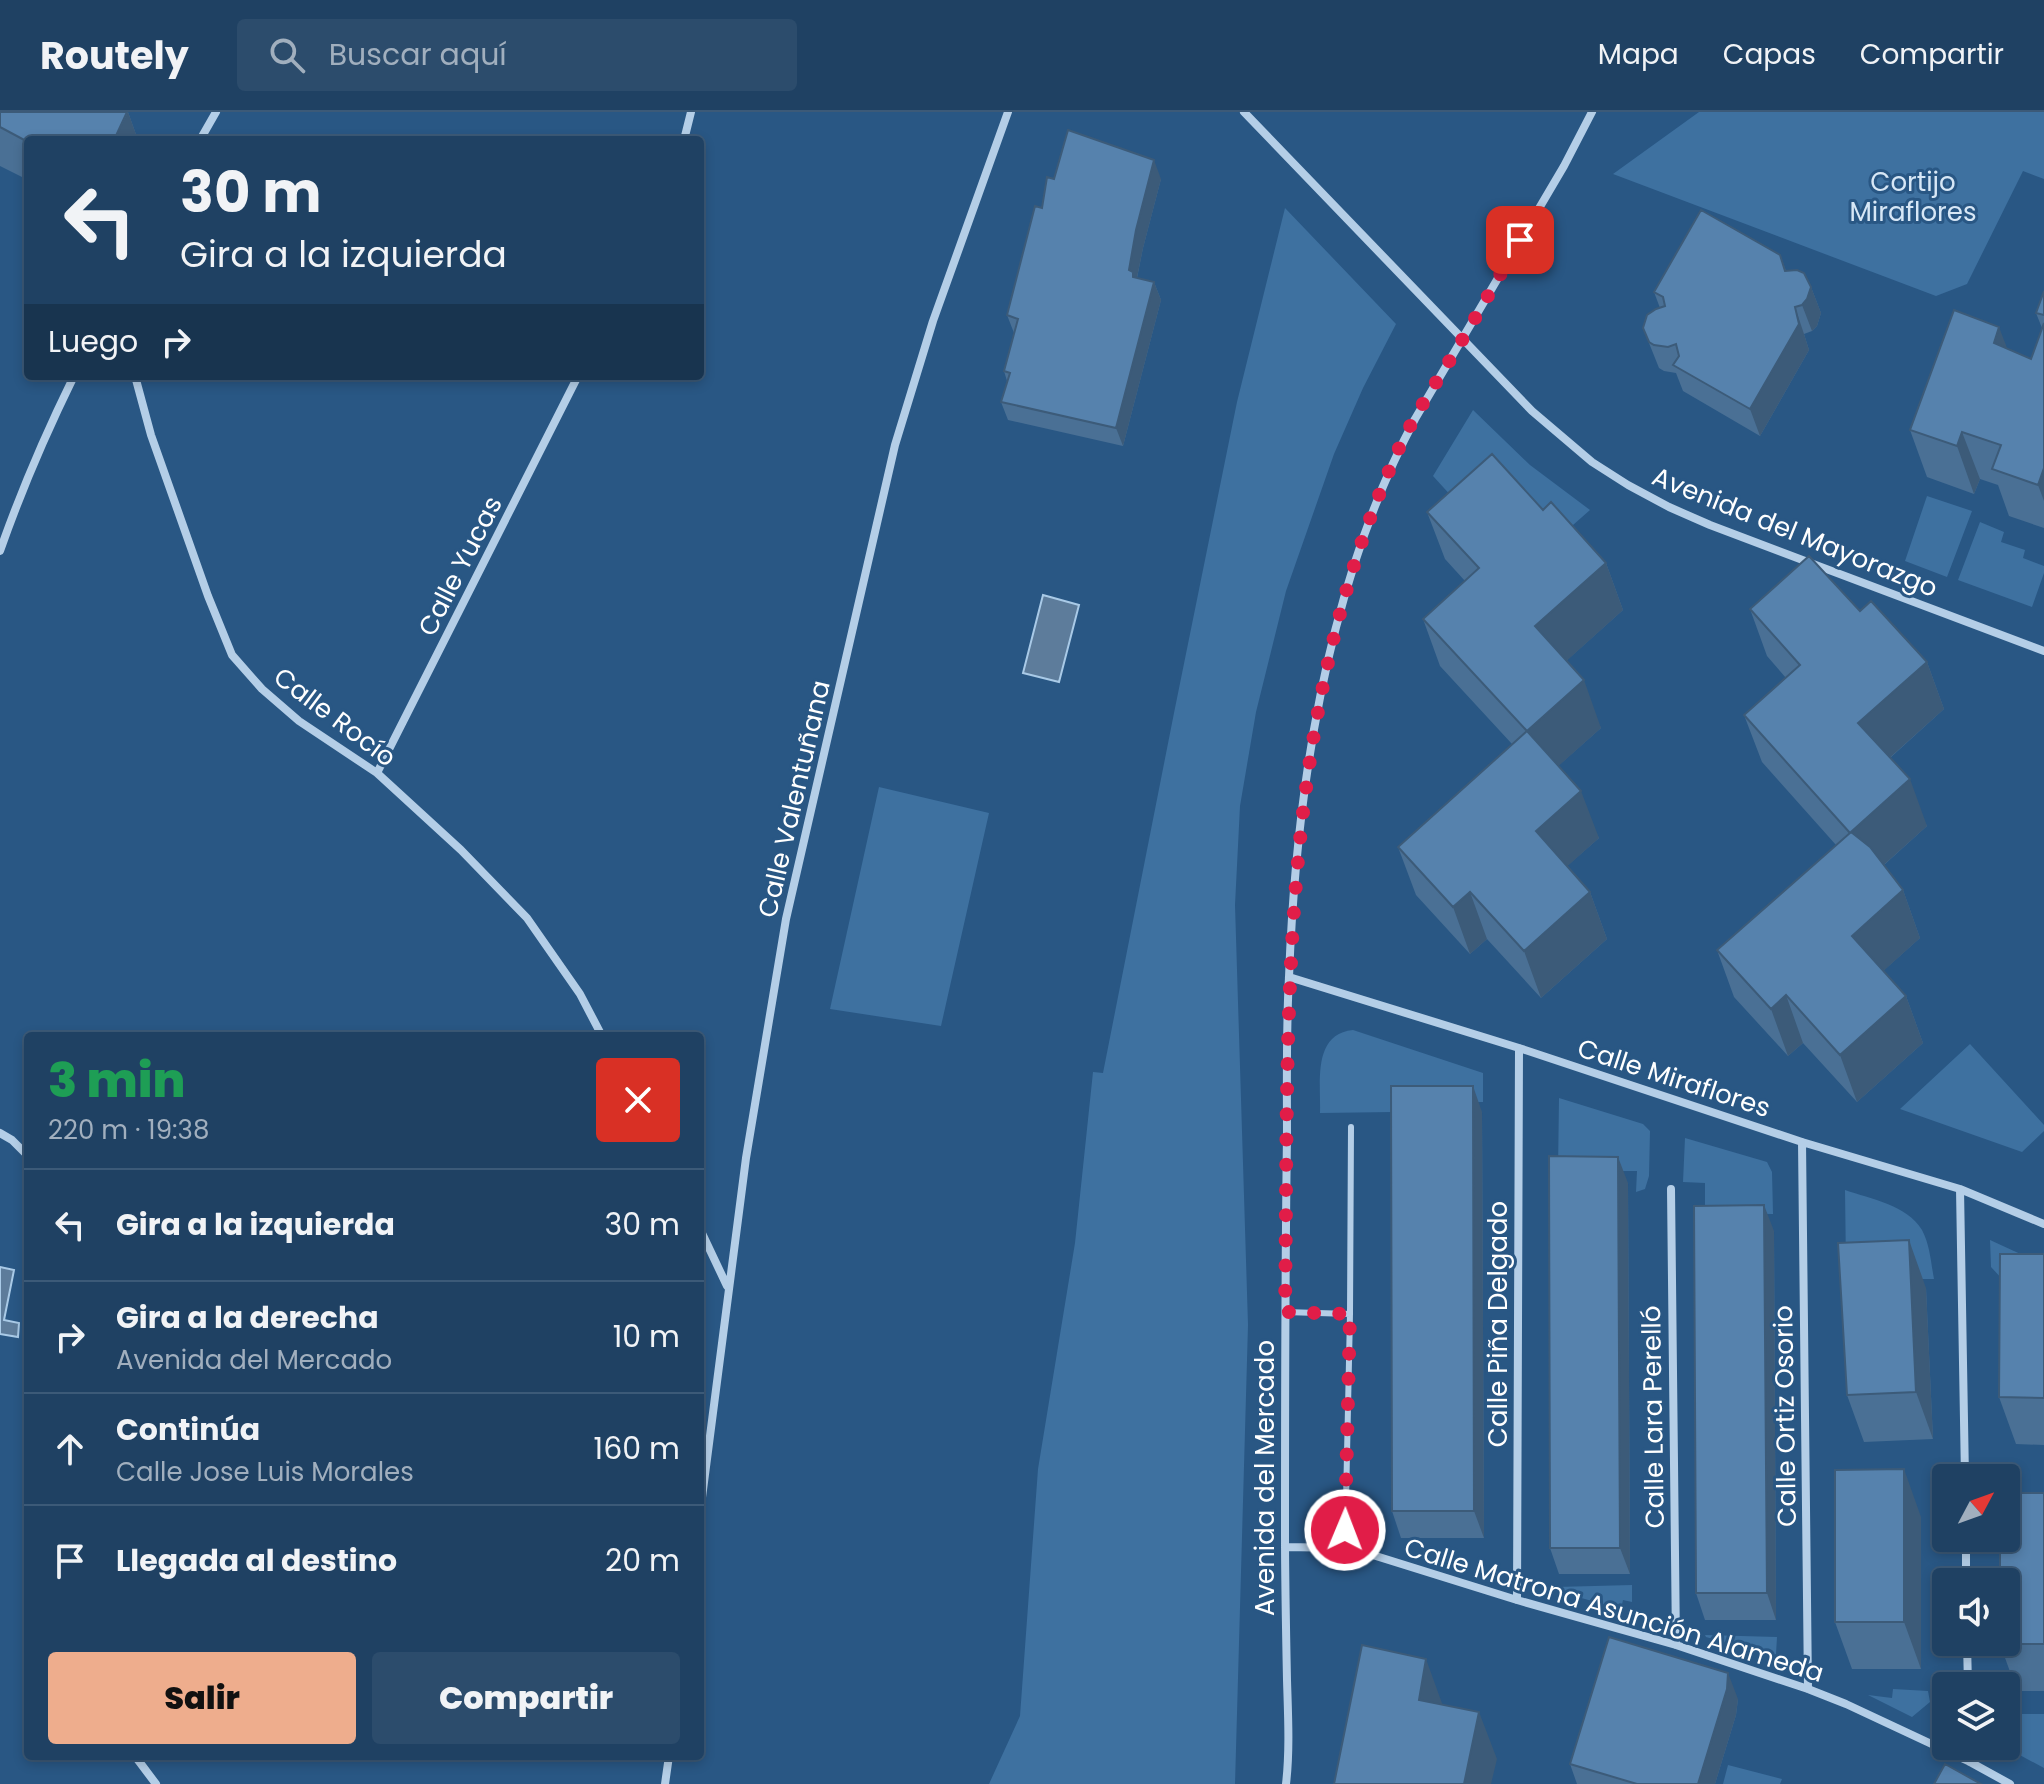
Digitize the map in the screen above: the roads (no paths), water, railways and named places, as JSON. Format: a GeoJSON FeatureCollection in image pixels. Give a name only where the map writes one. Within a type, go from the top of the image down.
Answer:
{"type":"FeatureCollection","features":[{"type":"Feature","properties":{"kind":"street"},"geometry":{"type":"LineString","coordinates":[[202,136],[216,112]]}},
{"type":"Feature","properties":{"kind":"street"},"geometry":{"type":"LineString","coordinates":[[685,136],[691,112]]}},
{"type":"Feature","properties":{"kind":"street","name":"Calle Valentuñana"},"geometry":{"type":"LineString","coordinates":[[704,1481],[746,1158],[786,919],[895,445],[933,321],[1008,112]]}},
{"type":"Feature","properties":{"kind":"street","name":"Avenida del Mayorazgo"},"geometry":{"type":"LineString","coordinates":[[1244,112],[1532,411],[1592,462],[1669,507],[1831,572],[2044,651]]}},
{"type":"Feature","properties":{"kind":"street","name":"Avenida del Mercado"},"geometry":{"type":"LineString","coordinates":[[1286,1784],[1285,1312],[1289,977],[1296,869],[1307,772],[1333,634],[1374,506],[1396,453],[1564,166],[1592,112]]}},
{"type":"Feature","properties":{"kind":"street"},"geometry":{"type":"LineString","coordinates":[[0,551],[12,515],[72,380]]}},
{"type":"Feature","properties":{"kind":"street","name":"Calle Rocío"},"geometry":{"type":"LineString","coordinates":[[136,380],[156,450],[232,655],[262,689],[299,721],[377,773],[461,850],[527,918],[580,994],[600,1032]]}},
{"type":"Feature","properties":{"kind":"street","name":"Calle Yucas"},"geometry":{"type":"LineString","coordinates":[[377,773],[576,380]]}},
{"type":"Feature","properties":{"kind":"street","name":"Calle Miraflores"},"geometry":{"type":"LineString","coordinates":[[1289,977],[1519,1048],[1802,1142],[1960,1189],[2044,1224]]}},
{"type":"Feature","properties":{"kind":"street","name":"Calle Piña Delgado"},"geometry":{"type":"LineString","coordinates":[[1517,1600],[1519,1048]]}},
{"type":"Feature","properties":{"kind":"street"},"geometry":{"type":"LineString","coordinates":[[0,1133],[24,1152]]}},
{"type":"Feature","properties":{"kind":"street","name":"Calle Ortiz Osorio"},"geometry":{"type":"LineString","coordinates":[[1802,1142],[1808,1689]]}},
{"type":"Feature","properties":{"kind":"street","name":"Calle Lara Perelló"},"geometry":{"type":"LineString","coordinates":[[1671,1189],[1676,1645]]}},
{"type":"Feature","properties":{"kind":"street"},"geometry":{"type":"LineString","coordinates":[[1960,1189],[1965,1464]]}},
{"type":"Feature","properties":{"kind":"street"},"geometry":{"type":"LineString","coordinates":[[704,1237],[728,1288]]}},
{"type":"Feature","properties":{"kind":"street","name":"Calle Matrona Asunción Alameda"},"geometry":{"type":"LineString","coordinates":[[1285,1547],[1345,1548],[1676,1645],[1846,1704],[2010,1784]]}},
{"type":"Feature","properties":{"kind":"street"},"geometry":{"type":"LineString","coordinates":[[138,1760],[156,1784]]}},
{"type":"Feature","properties":{"kind":"street"},"geometry":{"type":"LineString","coordinates":[[665,1784],[668,1760]]}},
{"type":"Feature","properties":{"kind":"lane"},"geometry":{"type":"LineString","coordinates":[[1345,1548],[1351,1127]]}},
{"type":"Feature","properties":{"kind":"lane"},"geometry":{"type":"LineString","coordinates":[[1285,1312],[1350,1314]]}},
{"type":"Feature","properties":{"kind":"park label","name":"Cortijo Miraflores"},"geometry":{"type":"Point","coordinates":[1913,197]}}]}
